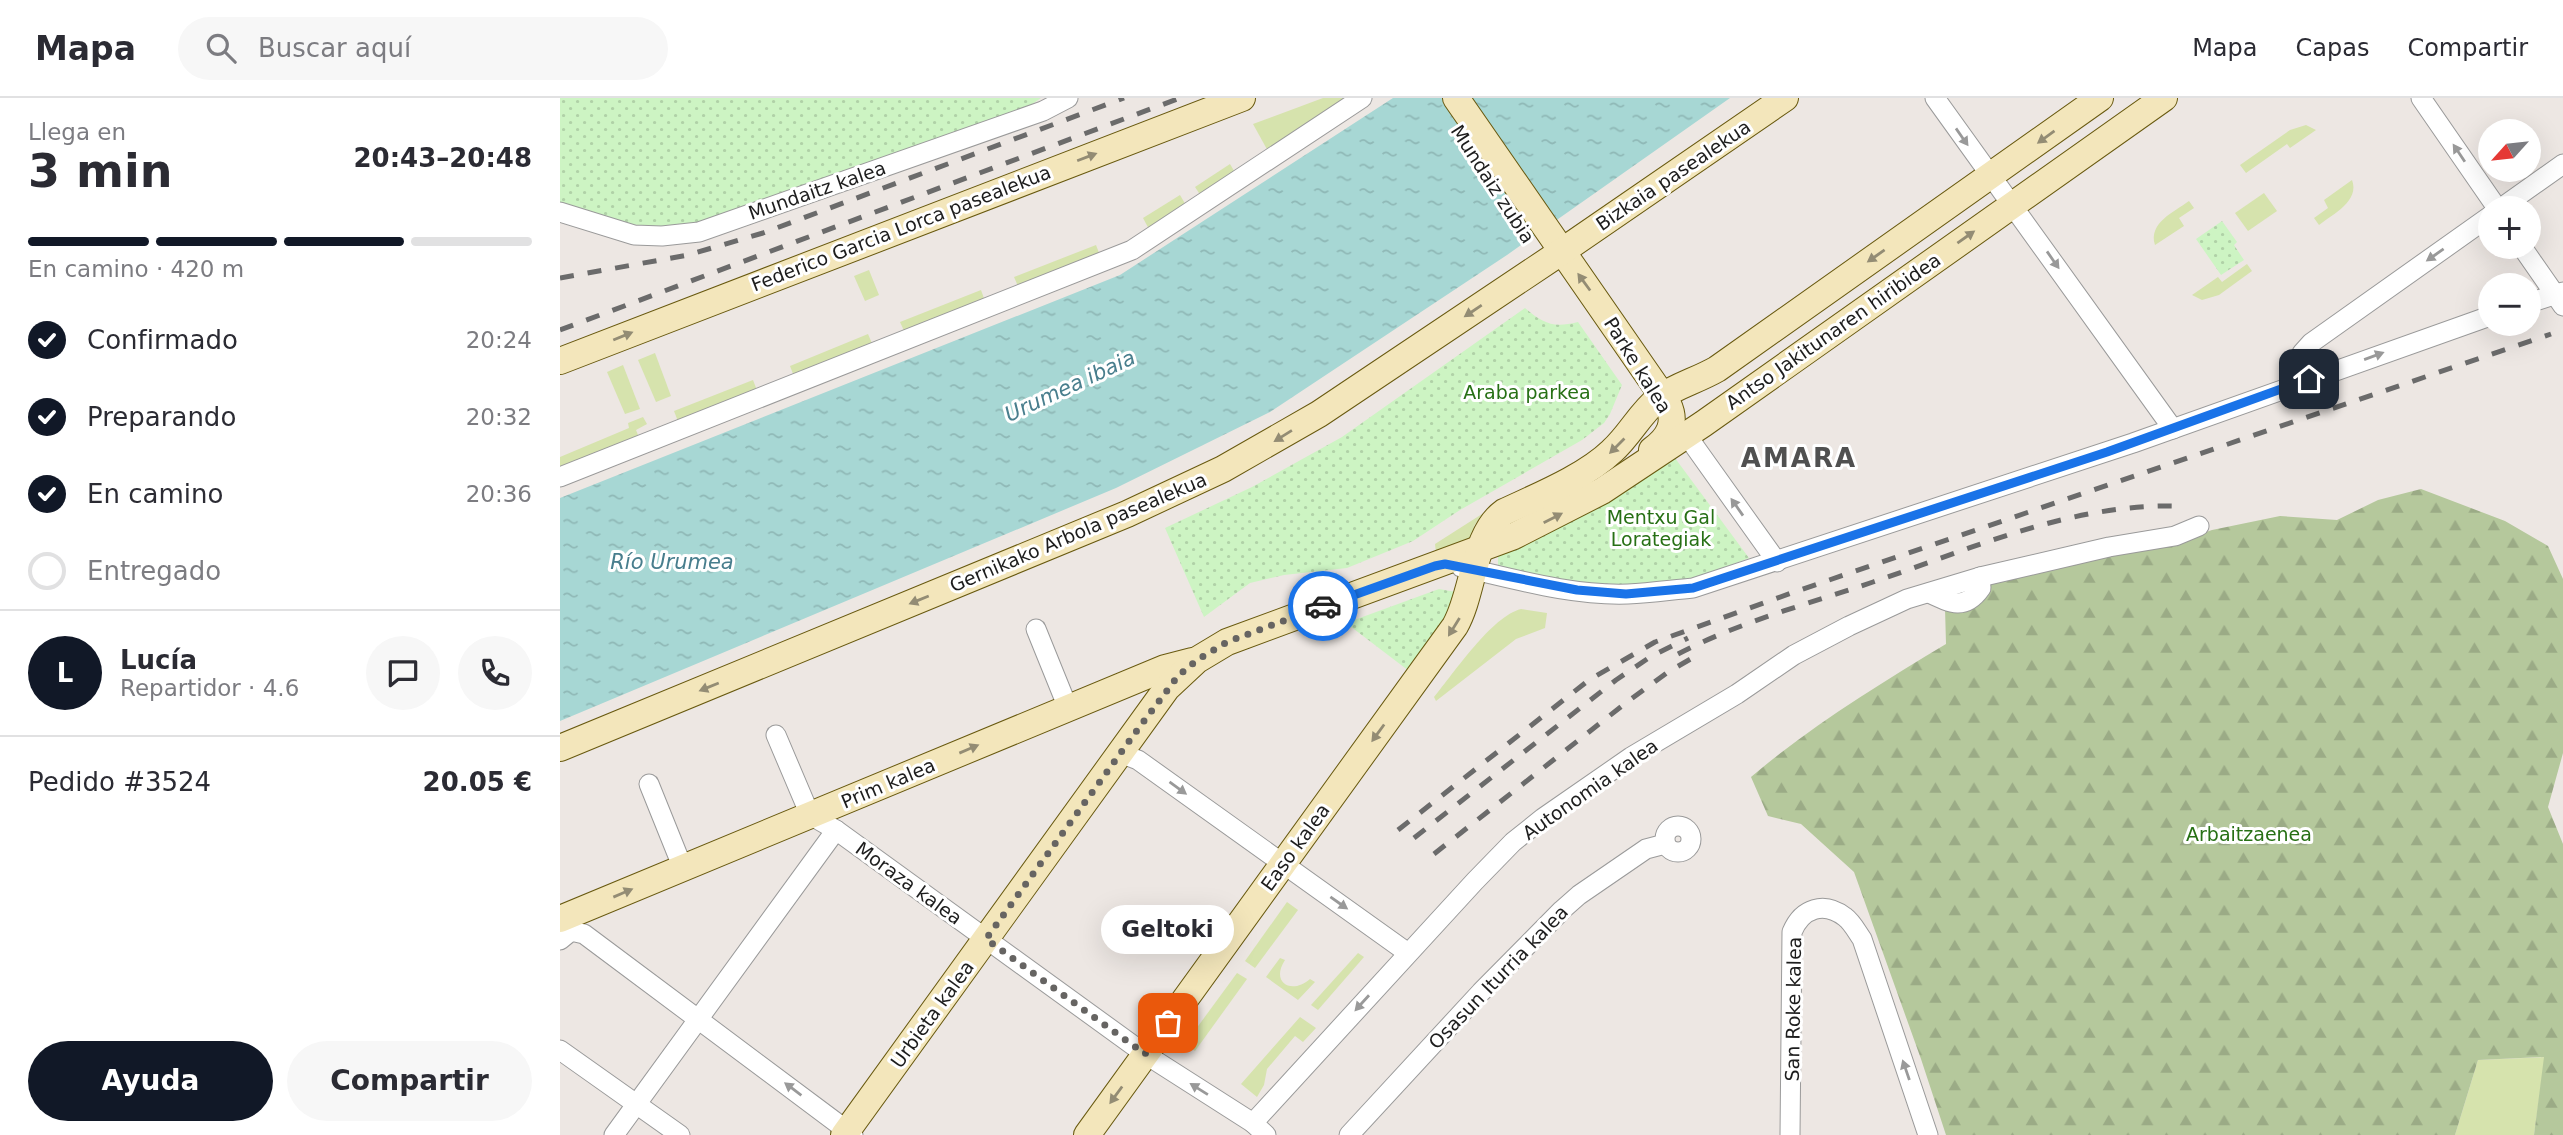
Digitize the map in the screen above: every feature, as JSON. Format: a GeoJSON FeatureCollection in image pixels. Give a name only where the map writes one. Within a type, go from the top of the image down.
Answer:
{"type":"FeatureCollection","features":[{"type":"Feature","properties":{"kind":"main road","name":"Federico Garcia Lorca pasealekua"},"geometry":{"type":"LineString","coordinates":[[560,361],[1242,98]]}},
{"type":"Feature","properties":{"kind":"main road","name":"Mundaiz zubia"},"geometry":{"type":"LineString","coordinates":[[1435,98],[1538,234],[1561,252]]}},
{"type":"Feature","properties":{"kind":"main road","name":"Mundaiz zubia"},"geometry":{"type":"LineString","coordinates":[[1455,98],[1538,234],[1536,256],[1530,273]]}},
{"type":"Feature","properties":{"kind":"main road","name":"Bizkaia pasealekua"},"geometry":{"type":"LineString","coordinates":[[1561,252],[1785,98]]}},
{"type":"Feature","properties":{"kind":"main road","name":"Antso Jakitunaren hiribidea"},"geometry":{"type":"LineString","coordinates":[[1486,560],[1492,522],[1504,512],[1586,470],[1612,452],[1648,408],[1662,396],[1717,369],[2100,98]]}},
{"type":"Feature","properties":{"kind":"main road","name":"Antso Jakitunaren hiribidea"},"geometry":{"type":"LineString","coordinates":[[1197,660],[1227,642],[1435,566],[1486,560],[1688,434],[2164,98]]}},
{"type":"Feature","properties":{"kind":"main road","name":"Gernikako Arbola pasealekua"},"geometry":{"type":"LineString","coordinates":[[560,748],[1114,520],[1223,470],[1319,414],[1561,252]]}},
{"type":"Feature","properties":{"kind":"main road","name":"Parke kalea"},"geometry":{"type":"LineString","coordinates":[[1561,252],[1662,396],[1672,418],[1669,433],[1659,445],[1636,462],[1629,473]]}},
{"type":"Feature","properties":{"kind":"main road","name":"Easo kalea"},"geometry":{"type":"LineString","coordinates":[[1087,1135],[1455,626],[1486,560]]}},
{"type":"Feature","properties":{"kind":"main road","name":"Prim kalea"},"geometry":{"type":"LineString","coordinates":[[570,926],[686,867],[1164,668],[1197,660]]}},
{"type":"Feature","properties":{"kind":"main road","name":"Urbieta kalea"},"geometry":{"type":"LineString","coordinates":[[848,1133],[1167,688],[1197,660]]}},
{"type":"Feature","properties":{"kind":"street","name":"Mundaitz kalea"},"geometry":{"type":"LineString","coordinates":[[560,212],[634,235],[662,236],[699,232],[1043,111],[1068,98]]}},
{"type":"Feature","properties":{"kind":"street"},"geometry":{"type":"LineString","coordinates":[[560,477],[1132,250],[1362,98]]}},
{"type":"Feature","properties":{"kind":"street"},"geometry":{"type":"LineString","coordinates":[[1935,98],[2173,429]]}},
{"type":"Feature","properties":{"kind":"street"},"geometry":{"type":"LineString","coordinates":[[2421,98],[2490,196]]}},
{"type":"Feature","properties":{"kind":"street"},"geometry":{"type":"LineString","coordinates":[[2516,196],[2563,164]]}},
{"type":"Feature","properties":{"kind":"street"},"geometry":{"type":"LineString","coordinates":[[2309,379],[2300,363],[2302,353],[2311,342],[2478,224]]}},
{"type":"Feature","properties":{"kind":"street"},"geometry":{"type":"LineString","coordinates":[[2531,259],[2560,298],[2541,301]]}},
{"type":"Feature","properties":{"kind":"street"},"geometry":{"type":"LineString","coordinates":[[1486,560],[1517,580],[1577,590],[1626,594],[1693,588],[2173,429],[2478,320]]}},
{"type":"Feature","properties":{"kind":"street"},"geometry":{"type":"LineString","coordinates":[[1688,434],[1777,562]]}},
{"type":"Feature","properties":{"kind":"street","name":"Autonomia kalea"},"geometry":{"type":"LineString","coordinates":[[1259,1129],[1408,953],[1513,842],[1630,757],[1737,694],[1805,649],[1889,606],[1929,593],[1947,602],[1962,604],[1973,599],[1981,588],[1980,577],[2109,547],[2175,537],[2199,526]]}},
{"type":"Feature","properties":{"kind":"street"},"geometry":{"type":"LineString","coordinates":[[1036,629],[1068,708]]}},
{"type":"Feature","properties":{"kind":"street"},"geometry":{"type":"LineString","coordinates":[[776,734],[810,815]]}},
{"type":"Feature","properties":{"kind":"street"},"geometry":{"type":"LineString","coordinates":[[1120,753],[1138,760],[1408,953]]}},
{"type":"Feature","properties":{"kind":"street"},"geometry":{"type":"LineString","coordinates":[[649,784],[678,856],[686,867]]}},
{"type":"Feature","properties":{"kind":"street","name":"Moraza kalea"},"geometry":{"type":"LineString","coordinates":[[810,815],[836,830],[1145,1054],[1259,1129]]}},
{"type":"Feature","properties":{"kind":"street"},"geometry":{"type":"LineString","coordinates":[[614,1135],[836,830]]}},
{"type":"Feature","properties":{"kind":"street","name":"Osasun Iturria kalea"},"geometry":{"type":"LineString","coordinates":[[1349,1135],[1562,909],[1646,849],[1665,844]]}},
{"type":"Feature","properties":{"kind":"street","name":"San Roke kalea"},"geometry":{"type":"LineString","coordinates":[[1790,1135],[1793,932],[1797,922],[1808,912],[1827,907],[1847,918],[1862,939],[1927,1135]]}},
{"type":"Feature","properties":{"kind":"street"},"geometry":{"type":"LineString","coordinates":[[570,926],[699,1018],[848,1133]]}},
{"type":"Feature","properties":{"kind":"street"},"geometry":{"type":"LineString","coordinates":[[560,1050],[680,1135]]}},
{"type":"Feature","properties":{"kind":"green space"},"geometry":{"type":"Polygon","coordinates":[[[560,98],[1041,98],[1025,109],[700,223],[665,229],[631,224],[560,205],[560,98]]]}},
{"type":"Feature","properties":{"kind":"green space"},"geometry":{"type":"Polygon","coordinates":[[[1323,98],[1352,98],[1269,153],[1253,124],[1323,98]]]}},
{"type":"Feature","properties":{"kind":"green space"},"geometry":{"type":"Polygon","coordinates":[[[2306,125],[2316,130],[2290,148],[2287,144],[2246,173],[2240,165],[2290,130],[2306,125]]]}},
{"type":"Feature","properties":{"kind":"green space"},"geometry":{"type":"Polygon","coordinates":[[[1230,164],[1237,176],[1203,199],[1195,187],[1230,164]]]}},
{"type":"Feature","properties":{"kind":"green space"},"geometry":{"type":"Polygon","coordinates":[[[2352,180],[2353,188],[2349,201],[2319,225],[2314,218],[2328,208],[2324,200],[2352,180]]]}},
{"type":"Feature","properties":{"kind":"green space"},"geometry":{"type":"Polygon","coordinates":[[[2264,193],[2277,211],[2248,231],[2235,213],[2264,193]]]}},
{"type":"Feature","properties":{"kind":"green space"},"geometry":{"type":"Polygon","coordinates":[[[1180,195],[1187,207],[1150,231],[1143,218],[1180,195]]]}},
{"type":"Feature","properties":{"kind":"green space"},"geometry":{"type":"Polygon","coordinates":[[[2189,201],[2194,208],[2179,218],[2184,226],[2155,245],[2155,230],[2159,224],[2189,201]]]}},
{"type":"Feature","properties":{"kind":"green space"},"geometry":{"type":"Polygon","coordinates":[[[2222,221],[2237,242],[2234,245],[2244,260],[2221,275],[2196,239],[2222,221]]]}},
{"type":"Feature","properties":{"kind":"green space"},"geometry":{"type":"Polygon","coordinates":[[[1096,245],[1101,258],[1020,291],[1014,277],[1096,245]]]}},
{"type":"Feature","properties":{"kind":"green space"},"geometry":{"type":"Polygon","coordinates":[[[2247,264],[2252,271],[2219,295],[2202,300],[2192,295],[2218,277],[2222,282],[2247,264]]]}},
{"type":"Feature","properties":{"kind":"green space"},"geometry":{"type":"Polygon","coordinates":[[[869,270],[879,295],[865,301],[854,276],[869,270]]]}},
{"type":"Feature","properties":{"kind":"green space"},"geometry":{"type":"Polygon","coordinates":[[[981,290],[986,304],[906,335],[900,322],[981,290]]]}},
{"type":"Feature","properties":{"kind":"green space","name":"Araba parkea"},"geometry":{"type":"Polygon","coordinates":[[[1525,308],[1549,323],[1562,325],[1578,322],[1622,385],[1604,423],[1582,440],[1460,510],[1413,541],[1347,568],[1284,575],[1250,583],[1204,617],[1165,528],[1252,487],[1342,437],[1525,308]]]}},
{"type":"Feature","properties":{"kind":"green space"},"geometry":{"type":"Polygon","coordinates":[[[868,334],[874,348],[795,379],[790,366],[868,334]]]}},
{"type":"Feature","properties":{"kind":"green space"},"geometry":{"type":"Polygon","coordinates":[[[655,353],[671,396],[656,402],[638,360],[655,353]]]}},
{"type":"Feature","properties":{"kind":"green space"},"geometry":{"type":"Polygon","coordinates":[[[623,365],[640,409],[625,414],[607,372],[623,365]]]}},
{"type":"Feature","properties":{"kind":"green space"},"geometry":{"type":"Polygon","coordinates":[[[753,380],[758,393],[679,424],[674,411],[753,380]]]}},
{"type":"Feature","properties":{"kind":"green space"},"geometry":{"type":"Polygon","coordinates":[[[643,417],[647,424],[636,430],[640,440],[560,472],[560,457],[629,428],[628,423],[643,417]]]}},
{"type":"Feature","properties":{"kind":"green space","name":"Mentxu Gal Lorategiak"},"geometry":{"type":"Polygon","coordinates":[[[1672,454],[1749,558],[1686,579],[1641,584],[1551,578],[1506,572],[1498,565],[1498,556],[1585,514],[1672,454]]]}},
{"type":"Feature","properties":{"kind":"green space","name":"Arbaitzaenea"},"geometry":{"type":"Polygon","coordinates":[[[2421,489],[2505,521],[2548,546],[2563,579],[2563,753],[2548,807],[2563,844],[2563,1135],[2534,1135],[2544,1057],[2478,1060],[2455,1135],[1946,1135],[1854,872],[1801,824],[1768,816],[1751,777],[1821,723],[1946,644],[1945,608],[1990,582],[2108,554],[2162,547],[2212,530],[2280,516],[2337,520],[2378,500],[2421,489]]]}},
{"type":"Feature","properties":{"kind":"green space"},"geometry":{"type":"Polygon","coordinates":[[[1482,514],[1474,526],[1472,539],[1436,553],[1435,544],[1482,514]]]}},
{"type":"Feature","properties":{"kind":"green space"},"geometry":{"type":"Polygon","coordinates":[[[1439,589],[1456,592],[1449,617],[1409,671],[1346,623],[1439,589]]]}},
{"type":"Feature","properties":{"kind":"green space"},"geometry":{"type":"Polygon","coordinates":[[[1521,609],[1547,613],[1545,628],[1516,639],[1436,701],[1434,697],[1486,634],[1498,622],[1521,609]]]}},
{"type":"Feature","properties":{"kind":"green space"},"geometry":{"type":"Polygon","coordinates":[[[1287,902],[1298,910],[1255,968],[1245,961],[1287,902]]]}},
{"type":"Feature","properties":{"kind":"green space"},"geometry":{"type":"Polygon","coordinates":[[[1358,953],[1364,957],[1318,1010],[1311,1005],[1358,953]]]}},
{"type":"Feature","properties":{"kind":"green space"},"geometry":{"type":"Polygon","coordinates":[[[1280,958],[1285,960],[1280,975],[1285,984],[1296,986],[1310,979],[1315,982],[1298,1000],[1266,977],[1280,958]]]}},
{"type":"Feature","properties":{"kind":"green space"},"geometry":{"type":"Polygon","coordinates":[[[1237,973],[1247,979],[1195,1051],[1185,1044],[1237,973]]]}},
{"type":"Feature","properties":{"kind":"green space"},"geometry":{"type":"Polygon","coordinates":[[[1300,1017],[1316,1028],[1303,1042],[1295,1036],[1267,1069],[1264,1085],[1257,1097],[1241,1084],[1300,1017]]]}},
{"type":"Feature","properties":{"kind":"green space"},"geometry":{"type":"Polygon","coordinates":[[[2545,1057],[2534,1135],[2455,1135],[2478,1060],[2545,1057]]]}},
{"type":"Feature","properties":{"kind":"water","name":"Río Urumea"},"geometry":{"type":"Polygon","coordinates":[[[1393,98],[1730,98],[1507,255],[1270,412],[1116,488],[560,721],[560,498],[1120,275],[1393,98]]]}},
{"type":"Feature","properties":{"kind":"railway"},"geometry":{"type":"LineString","coordinates":[[560,278],[688,255],[763,233],[1124,98]]}},
{"type":"Feature","properties":{"kind":"railway"},"geometry":{"type":"LineString","coordinates":[[560,330],[1180,98]]}},
{"type":"Feature","properties":{"kind":"railway"},"geometry":{"type":"LineString","coordinates":[[1398,830],[1589,680],[1655,642],[2551,334]]}},
{"type":"Feature","properties":{"kind":"railway"},"geometry":{"type":"LineString","coordinates":[[1678,654],[1749,623],[2021,531],[2097,512],[2175,506]]}},
{"type":"Feature","properties":{"kind":"railway"},"geometry":{"type":"LineString","coordinates":[[1414,838],[1616,680],[1650,657],[1688,638]]}},
{"type":"Feature","properties":{"kind":"railway"},"geometry":{"type":"LineString","coordinates":[[1434,854],[1627,702],[1668,672],[1701,653]]}},
{"type":"Feature","properties":{"kind":"way so far"},"geometry":{"type":"LineString","coordinates":[[1168,1023],[1145,1054],[986,939],[1178,676],[1197,660],[1227,642],[1323,606]]}},
{"type":"Feature","properties":{"kind":"place","name":"Geltoki"},"geometry":{"type":"Point","coordinates":[1168,1023]}},
{"type":"Feature","properties":{"kind":"district","name":"AMARA"},"geometry":{"type":"Point","coordinates":[1799,458]}},
{"type":"Feature","properties":{"kind":"route"},"geometry":{"type":"LineString","coordinates":[[1323,606],[1445,564],[1577,590],[1626,594],[1693,588],[2107,452],[2309,379]]}},
{"type":"Feature","properties":{"kind":"water label","name":"Urumea ibaia"},"geometry":{"type":"Point","coordinates":[1070,386]}}]}
